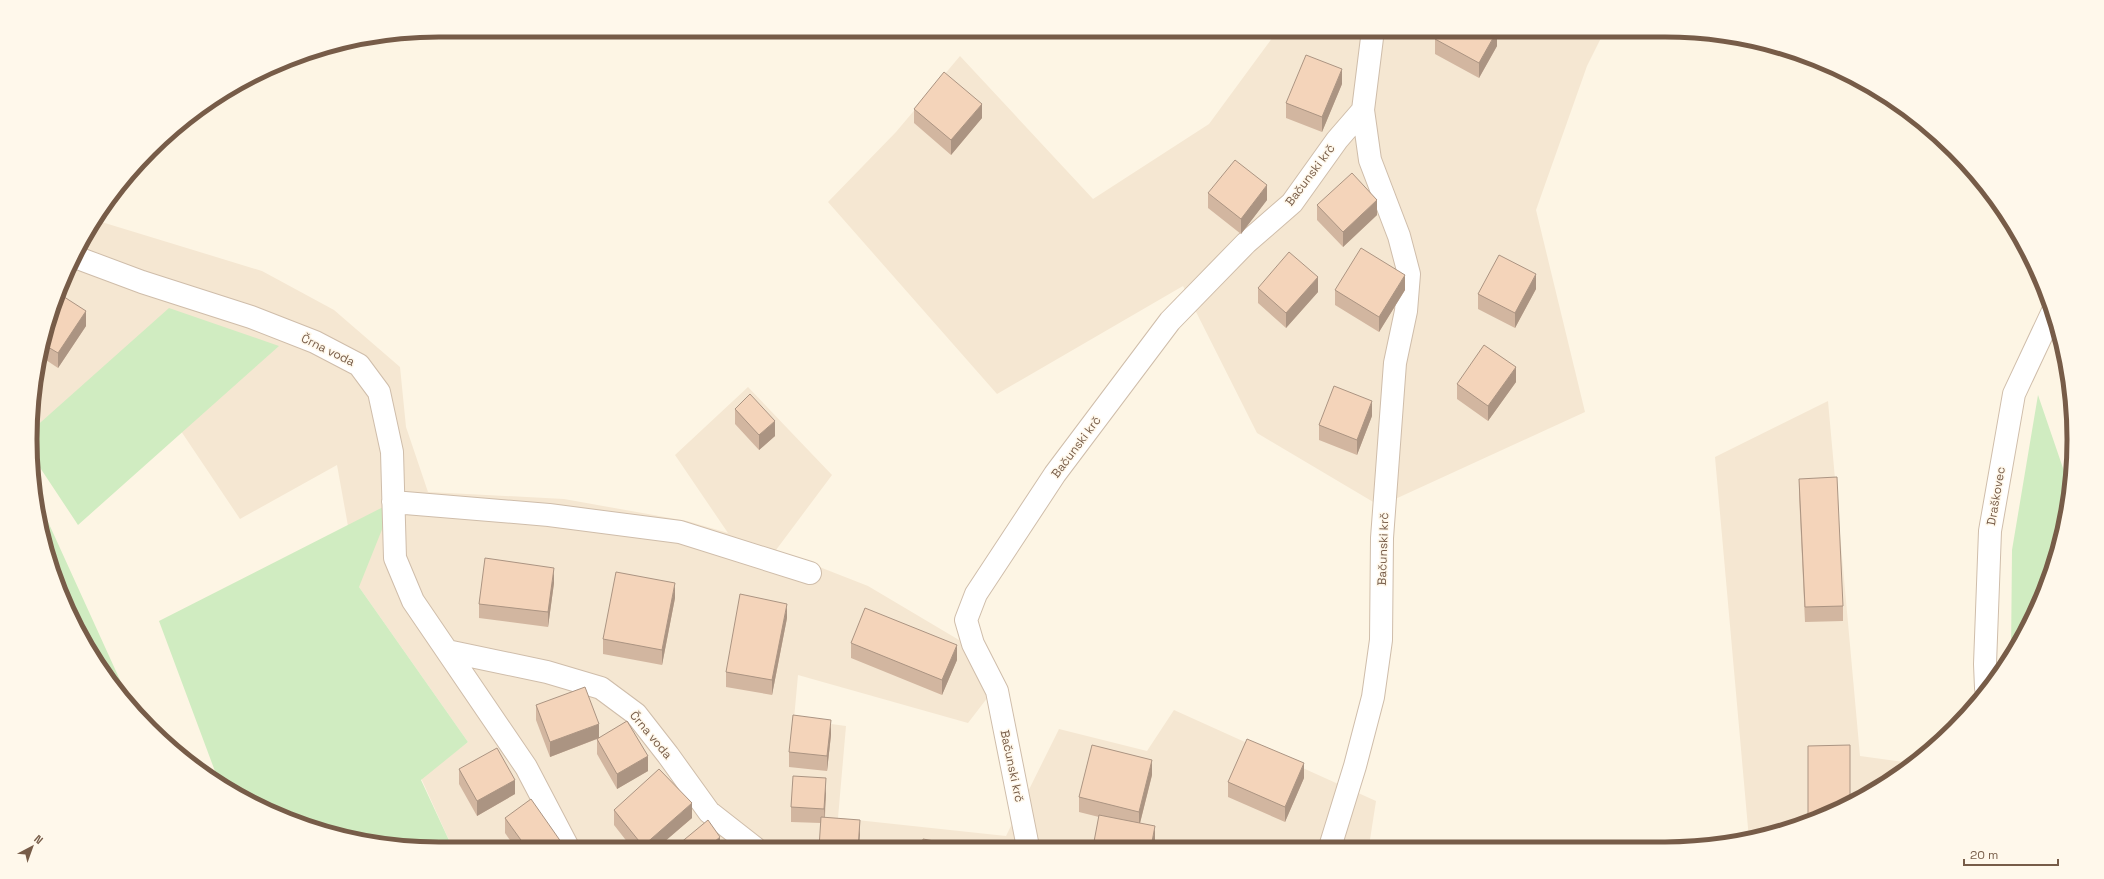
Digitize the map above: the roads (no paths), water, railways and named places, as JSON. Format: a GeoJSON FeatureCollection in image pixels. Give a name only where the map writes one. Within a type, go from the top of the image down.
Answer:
{"type":"FeatureCollection","features":[{"type":"Feature","properties":{"kind":"street","name":"Bačunski krč"},"geometry":{"type":"LineString","coordinates":[[1333,842],[1373,697],[1381,640],[1382,538],[1395,363],[1406,311],[1409,274],[1399,236],[1370,160],[1363,110],[1372,37]]}},
{"type":"Feature","properties":{"kind":"street","name":"Bačunski krč"},"geometry":{"type":"LineString","coordinates":[[1027,842],[997,691],[973,644],[966,620],[976,594],[1055,474],[1170,321],[1246,243],[1292,203],[1337,140],[1363,110]]}},
{"type":"Feature","properties":{"kind":"street","name":"Črna voda"},"geometry":{"type":"LineString","coordinates":[[80,259],[142,282],[251,317],[315,342],[359,365],[379,392],[392,452],[395,558],[413,601],[526,767],[565,842]]}},
{"type":"Feature","properties":{"kind":"street","name":"Draškovec"},"geometry":{"type":"LineString","coordinates":[[1986,682],[1985,664],[1990,531],[2014,394],[2049,320]]}},
{"type":"Feature","properties":{"kind":"street"},"geometry":{"type":"LineString","coordinates":[[393,502],[549,516],[680,532],[810,573]]}},
{"type":"Feature","properties":{"kind":"street","name":"Črna voda"},"geometry":{"type":"LineString","coordinates":[[447,651],[547,672],[601,688],[636,714],[709,812],[747,842]]}}]}
